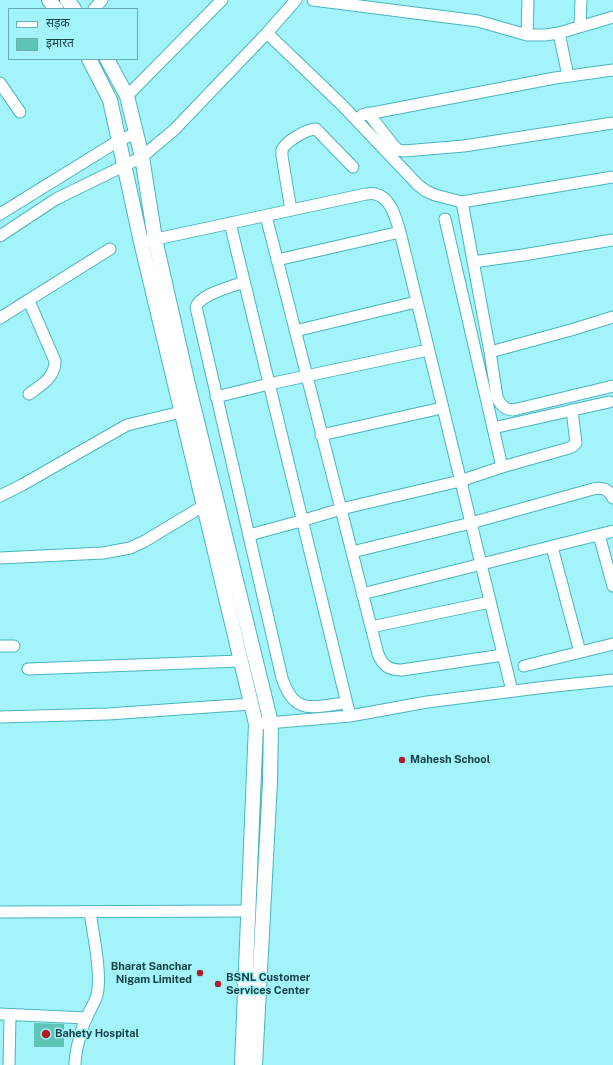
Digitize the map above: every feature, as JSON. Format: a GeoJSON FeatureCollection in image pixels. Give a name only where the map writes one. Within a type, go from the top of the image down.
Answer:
{"type":"FeatureCollection","features":[{"type":"Feature","properties":{"kind":"main road"},"geometry":{"type":"LineString","coordinates":[[49,0],[55,8]]}},
{"type":"Feature","properties":{"kind":"main road"},"geometry":{"type":"LineString","coordinates":[[67,0],[73,8]]}},
{"type":"Feature","properties":{"kind":"main road"},"geometry":{"type":"LineString","coordinates":[[90,60],[110,100],[141,242],[256,724],[248,911],[252,981],[254,1065]]}},
{"type":"Feature","properties":{"kind":"main road"},"geometry":{"type":"LineString","coordinates":[[108,60],[127,96],[142,157],[155,239],[187,380],[271,723],[269,798],[252,981],[242,1065]]}},
{"type":"Feature","properties":{"kind":"street"},"geometry":{"type":"LineString","coordinates":[[95,8],[102,0]]}},
{"type":"Feature","properties":{"kind":"street"},"geometry":{"type":"LineString","coordinates":[[127,96],[222,0]]}},
{"type":"Feature","properties":{"kind":"street"},"geometry":{"type":"LineString","coordinates":[[0,236],[56,199],[142,157],[174,130],[267,33],[296,0]]}},
{"type":"Feature","properties":{"kind":"street"},"geometry":{"type":"LineString","coordinates":[[313,0],[478,21],[527,35],[545,35],[613,17]]}},
{"type":"Feature","properties":{"kind":"street"},"geometry":{"type":"LineString","coordinates":[[527,35],[528,0]]}},
{"type":"Feature","properties":{"kind":"street"},"geometry":{"type":"LineString","coordinates":[[580,26],[581,0]]}},
{"type":"Feature","properties":{"kind":"street"},"geometry":{"type":"LineString","coordinates":[[559,32],[568,76]]}},
{"type":"Feature","properties":{"kind":"street"},"geometry":{"type":"LineString","coordinates":[[267,33],[353,116],[418,185],[435,195],[462,202],[613,177]]}},
{"type":"Feature","properties":{"kind":"street"},"geometry":{"type":"LineString","coordinates":[[353,116],[568,76],[613,70]]}},
{"type":"Feature","properties":{"kind":"street"},"geometry":{"type":"LineString","coordinates":[[0,83],[20,112]]}},
{"type":"Feature","properties":{"kind":"street"},"geometry":{"type":"LineString","coordinates":[[368,113],[394,146],[398,150],[404,152],[464,146],[613,123]]}},
{"type":"Feature","properties":{"kind":"street"},"geometry":{"type":"LineString","coordinates":[[291,210],[282,156],[282,151],[288,143],[306,131],[316,129],[353,167]]}},
{"type":"Feature","properties":{"kind":"street"},"geometry":{"type":"LineString","coordinates":[[0,214],[118,141],[136,133]]}},
{"type":"Feature","properties":{"kind":"street"},"geometry":{"type":"LineString","coordinates":[[141,242],[366,194],[376,194],[389,204],[400,232],[512,691]]}},
{"type":"Feature","properties":{"kind":"street"},"geometry":{"type":"LineString","coordinates":[[462,202],[497,397],[501,405],[513,410],[613,386]]}},
{"type":"Feature","properties":{"kind":"street"},"geometry":{"type":"LineString","coordinates":[[266,216],[362,594],[378,654],[382,663],[388,668],[402,670],[503,655]]}},
{"type":"Feature","properties":{"kind":"street"},"geometry":{"type":"LineString","coordinates":[[444,219],[502,467]]}},
{"type":"Feature","properties":{"kind":"street"},"geometry":{"type":"LineString","coordinates":[[230,224],[301,521],[350,716]]}},
{"type":"Feature","properties":{"kind":"street"},"geometry":{"type":"LineString","coordinates":[[277,260],[400,232]]}},
{"type":"Feature","properties":{"kind":"street"},"geometry":{"type":"LineString","coordinates":[[473,262],[613,240]]}},
{"type":"Feature","properties":{"kind":"street"},"geometry":{"type":"LineString","coordinates":[[0,318],[110,249]]}},
{"type":"Feature","properties":{"kind":"street"},"geometry":{"type":"LineString","coordinates":[[244,282],[208,295],[197,303],[196,307],[282,678],[287,691],[293,700],[300,706],[309,707],[347,703]]}},
{"type":"Feature","properties":{"kind":"street"},"geometry":{"type":"LineString","coordinates":[[29,301],[55,361],[55,368],[49,379],[29,394]]}},
{"type":"Feature","properties":{"kind":"street"},"geometry":{"type":"LineString","coordinates":[[295,331],[416,302]]}},
{"type":"Feature","properties":{"kind":"street"},"geometry":{"type":"LineString","coordinates":[[490,352],[577,329],[613,317]]}},
{"type":"Feature","properties":{"kind":"street"},"geometry":{"type":"LineString","coordinates":[[216,397],[269,384],[428,350]]}},
{"type":"Feature","properties":{"kind":"street"},"geometry":{"type":"LineString","coordinates":[[493,428],[608,402]]}},
{"type":"Feature","properties":{"kind":"street"},"geometry":{"type":"LineString","coordinates":[[322,435],[442,408]]}},
{"type":"Feature","properties":{"kind":"street"},"geometry":{"type":"LineString","coordinates":[[249,535],[340,509],[460,481],[573,446],[576,443],[576,439],[572,410]]}},
{"type":"Feature","properties":{"kind":"street"},"geometry":{"type":"LineString","coordinates":[[0,496],[127,425],[181,412]]}},
{"type":"Feature","properties":{"kind":"street"},"geometry":{"type":"LineString","coordinates":[[352,552],[471,523],[593,488],[605,489],[610,492],[613,498]]}},
{"type":"Feature","properties":{"kind":"street"},"geometry":{"type":"LineString","coordinates":[[0,558],[103,553],[130,548],[145,541],[204,506]]}},
{"type":"Feature","properties":{"kind":"street"},"geometry":{"type":"LineString","coordinates":[[362,594],[613,531]]}},
{"type":"Feature","properties":{"kind":"street"},"geometry":{"type":"LineString","coordinates":[[599,535],[613,586]]}},
{"type":"Feature","properties":{"kind":"street"},"geometry":{"type":"LineString","coordinates":[[552,547],[580,652]]}},
{"type":"Feature","properties":{"kind":"street"},"geometry":{"type":"LineString","coordinates":[[371,627],[490,602]]}},
{"type":"Feature","properties":{"kind":"street"},"geometry":{"type":"LineString","coordinates":[[524,666],[613,644]]}},
{"type":"Feature","properties":{"kind":"street"},"geometry":{"type":"LineString","coordinates":[[0,646],[14,646]]}},
{"type":"Feature","properties":{"kind":"street"},"geometry":{"type":"LineString","coordinates":[[28,669],[240,661]]}},
{"type":"Feature","properties":{"kind":"street"},"geometry":{"type":"LineString","coordinates":[[256,724],[350,716],[427,702],[613,680]]}},
{"type":"Feature","properties":{"kind":"street"},"geometry":{"type":"LineString","coordinates":[[0,717],[108,714],[251,704]]}},
{"type":"Feature","properties":{"kind":"street"},"geometry":{"type":"LineString","coordinates":[[0,912],[248,911]]}},
{"type":"Feature","properties":{"kind":"street"},"geometry":{"type":"LineString","coordinates":[[75,1065],[76,1054],[86,1018],[95,1003],[99,985],[90,912]]}},
{"type":"Feature","properties":{"kind":"street"},"geometry":{"type":"LineString","coordinates":[[9,1065],[5,1014],[86,1018]]}},
{"type":"Feature","properties":{"kind":"building"},"geometry":{"type":"Polygon","coordinates":[[[34,1023],[64,1024],[64,1047],[34,1047],[34,1023]]]}},
{"type":"Feature","properties":{"kind":"place","name":"Mahesh School"},"geometry":{"type":"Point","coordinates":[402,760]}},
{"type":"Feature","properties":{"kind":"place","name":"Bharat Sanchar Nigam Limited"},"geometry":{"type":"Point","coordinates":[200,973]}},
{"type":"Feature","properties":{"kind":"place","name":"BSNL Customer Services Center"},"geometry":{"type":"Point","coordinates":[218,984]}},
{"type":"Feature","properties":{"kind":"place","name":"Bahety Hospital"},"geometry":{"type":"Point","coordinates":[46,1034]}}]}
